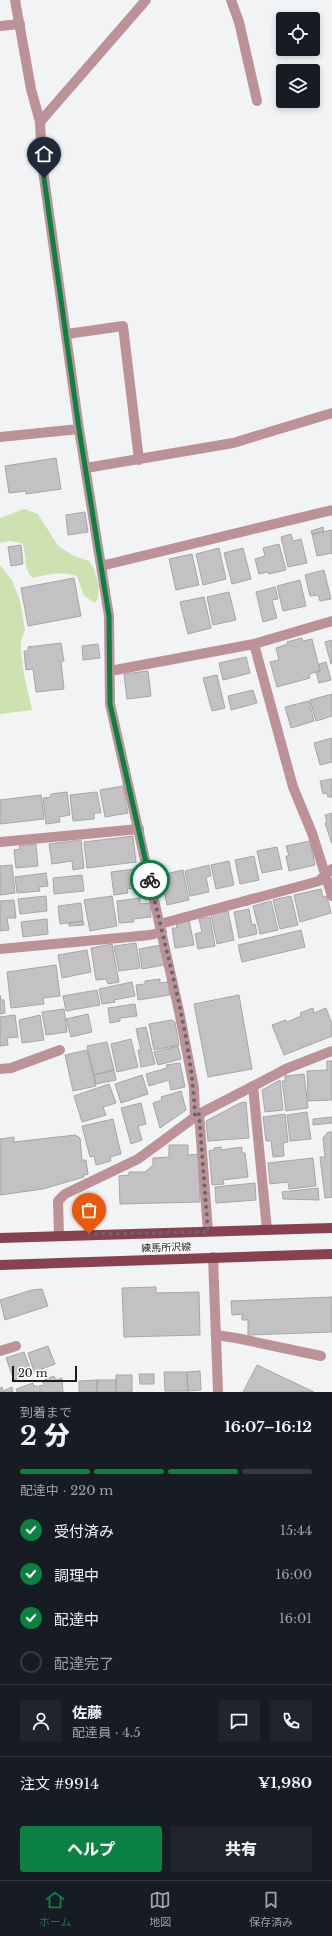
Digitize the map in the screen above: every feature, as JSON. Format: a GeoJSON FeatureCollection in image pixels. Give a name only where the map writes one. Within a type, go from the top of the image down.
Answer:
{"type":"FeatureCollection","features":[{"type":"Feature","properties":{"kind":"main road","name":"練馬所沢線"},"geometry":{"type":"LineString","coordinates":[[0,1238],[59,1235],[332,1228]]}},
{"type":"Feature","properties":{"kind":"main road","name":"練馬所沢線"},"geometry":{"type":"LineString","coordinates":[[0,1265],[332,1254]]}},
{"type":"Feature","properties":{"kind":"street"},"geometry":{"type":"LineString","coordinates":[[15,0],[31,89],[40,122],[42,162],[79,429],[109,616],[110,704],[161,928],[194,1088],[208,1232]]}},
{"type":"Feature","properties":{"kind":"street"},"geometry":{"type":"LineString","coordinates":[[40,122],[146,0]]}},
{"type":"Feature","properties":{"kind":"street"},"geometry":{"type":"LineString","coordinates":[[231,0],[239,22],[258,101]]}},
{"type":"Feature","properties":{"kind":"street"},"geometry":{"type":"LineString","coordinates":[[0,26],[20,24]]}},
{"type":"Feature","properties":{"kind":"street"},"geometry":{"type":"LineString","coordinates":[[67,334],[122,326],[139,460]]}},
{"type":"Feature","properties":{"kind":"street"},"geometry":{"type":"LineString","coordinates":[[86,468],[234,443],[332,412]]}},
{"type":"Feature","properties":{"kind":"street"},"geometry":{"type":"LineString","coordinates":[[0,437],[79,429]]}},
{"type":"Feature","properties":{"kind":"street"},"geometry":{"type":"LineString","coordinates":[[101,566],[332,510]]}},
{"type":"Feature","properties":{"kind":"street"},"geometry":{"type":"LineString","coordinates":[[110,671],[254,644],[332,621]]}},
{"type":"Feature","properties":{"kind":"street"},"geometry":{"type":"LineString","coordinates":[[254,644],[293,787],[329,871],[328,885],[332,896]]}},
{"type":"Feature","properties":{"kind":"street"},"geometry":{"type":"LineString","coordinates":[[0,842],[139,830]]}},
{"type":"Feature","properties":{"kind":"street"},"geometry":{"type":"LineString","coordinates":[[0,949],[150,935],[161,928],[319,882],[329,871]]}},
{"type":"Feature","properties":{"kind":"street"},"geometry":{"type":"LineString","coordinates":[[0,1070],[11,1068],[60,1050]]}},
{"type":"Feature","properties":{"kind":"street"},"geometry":{"type":"LineString","coordinates":[[59,1235],[58,1201],[64,1194],[138,1159],[197,1116],[253,1086],[288,1068],[332,1051]]}},
{"type":"Feature","properties":{"kind":"street"},"geometry":{"type":"LineString","coordinates":[[253,1086],[267,1230]]}},
{"type":"Feature","properties":{"kind":"street"},"geometry":{"type":"LineString","coordinates":[[213,1257],[218,1392]]}},
{"type":"Feature","properties":{"kind":"street"},"geometry":{"type":"LineString","coordinates":[[216,1335],[322,1356]]}},
{"type":"Feature","properties":{"kind":"street"},"geometry":{"type":"LineString","coordinates":[[0,1351],[16,1346]]}},
{"type":"Feature","properties":{"kind":"green space"},"geometry":{"type":"Polygon","coordinates":[[[24,509],[38,514],[58,546],[74,556],[89,561],[94,568],[99,587],[98,599],[95,603],[84,596],[77,576],[72,574],[55,574],[33,578],[26,566],[22,543],[10,541],[0,543],[0,518],[24,509]]]}},
{"type":"Feature","properties":{"kind":"green space"},"geometry":{"type":"Polygon","coordinates":[[[0,565],[12,580],[20,601],[25,630],[21,640],[21,650],[24,675],[32,710],[0,714],[0,565]]]}},
{"type":"Feature","properties":{"kind":"building"},"geometry":{"type":"Polygon","coordinates":[[[56,458],[61,489],[26,494],[26,491],[9,493],[5,466],[56,458]]]}},
{"type":"Feature","properties":{"kind":"building"},"geometry":{"type":"Polygon","coordinates":[[[85,512],[88,532],[68,535],[66,515],[85,512]]]}},
{"type":"Feature","properties":{"kind":"building"},"geometry":{"type":"Polygon","coordinates":[[[323,527],[324,532],[312,534],[311,531],[323,527]]]}},
{"type":"Feature","properties":{"kind":"building"},"geometry":{"type":"Polygon","coordinates":[[[332,530],[332,553],[317,556],[312,534],[332,530]]]}},
{"type":"Feature","properties":{"kind":"building"},"geometry":{"type":"Polygon","coordinates":[[[291,534],[293,541],[301,539],[307,563],[288,567],[281,537],[291,534]]]}},
{"type":"Feature","properties":{"kind":"building"},"geometry":{"type":"Polygon","coordinates":[[[279,544],[286,570],[269,574],[268,572],[259,574],[255,559],[265,556],[263,548],[279,544]]]}},
{"type":"Feature","properties":{"kind":"building"},"geometry":{"type":"Polygon","coordinates":[[[21,545],[23,564],[11,566],[8,547],[21,545]]]}},
{"type":"Feature","properties":{"kind":"building"},"geometry":{"type":"Polygon","coordinates":[[[219,548],[226,579],[203,585],[196,554],[219,548]]]}},
{"type":"Feature","properties":{"kind":"building"},"geometry":{"type":"Polygon","coordinates":[[[243,548],[251,579],[232,584],[224,553],[243,548]]]}},
{"type":"Feature","properties":{"kind":"building"},"geometry":{"type":"Polygon","coordinates":[[[192,554],[199,585],[176,590],[169,559],[192,554]]]}},
{"type":"Feature","properties":{"kind":"building"},"geometry":{"type":"Polygon","coordinates":[[[324,570],[331,599],[320,601],[318,595],[310,596],[305,575],[324,570]]]}},
{"type":"Feature","properties":{"kind":"building"},"geometry":{"type":"Polygon","coordinates":[[[74,578],[81,616],[28,626],[21,588],[74,578]]]}},
{"type":"Feature","properties":{"kind":"building"},"geometry":{"type":"Polygon","coordinates":[[[300,580],[306,606],[283,611],[277,586],[300,580]]]}},
{"type":"Feature","properties":{"kind":"building"},"geometry":{"type":"Polygon","coordinates":[[[275,587],[278,599],[272,600],[277,618],[263,622],[256,592],[275,587]]]}},
{"type":"Feature","properties":{"kind":"building"},"geometry":{"type":"Polygon","coordinates":[[[229,592],[236,620],[213,625],[207,597],[229,592]]]}},
{"type":"Feature","properties":{"kind":"building"},"geometry":{"type":"Polygon","coordinates":[[[204,597],[211,628],[188,634],[180,602],[204,597]]]}},
{"type":"Feature","properties":{"kind":"building"},"geometry":{"type":"Polygon","coordinates":[[[302,638],[303,641],[312,639],[320,671],[309,674],[310,678],[277,687],[270,662],[279,660],[276,648],[288,644],[287,642],[302,638]]]}},
{"type":"Feature","properties":{"kind":"building"},"geometry":{"type":"Polygon","coordinates":[[[332,640],[332,663],[331,664],[325,642],[332,640]]]}},
{"type":"Feature","properties":{"kind":"building"},"geometry":{"type":"Polygon","coordinates":[[[61,643],[64,661],[61,661],[64,689],[36,692],[33,669],[26,670],[24,651],[28,651],[28,647],[61,643]]]}},
{"type":"Feature","properties":{"kind":"building"},"geometry":{"type":"Polygon","coordinates":[[[98,644],[100,658],[83,660],[82,646],[98,644]]]}},
{"type":"Feature","properties":{"kind":"building"},"geometry":{"type":"Polygon","coordinates":[[[246,657],[250,673],[223,680],[219,663],[246,657]]]}},
{"type":"Feature","properties":{"kind":"building"},"geometry":{"type":"Polygon","coordinates":[[[326,662],[331,680],[319,683],[316,672],[320,671],[319,664],[326,662]]]}},
{"type":"Feature","properties":{"kind":"building"},"geometry":{"type":"Polygon","coordinates":[[[148,671],[151,696],[127,699],[124,674],[148,671]]]}},
{"type":"Feature","properties":{"kind":"building"},"geometry":{"type":"Polygon","coordinates":[[[217,675],[225,708],[212,711],[203,678],[217,675]]]}},
{"type":"Feature","properties":{"kind":"building"},"geometry":{"type":"Polygon","coordinates":[[[253,690],[257,703],[231,710],[228,696],[253,690]]]}},
{"type":"Feature","properties":{"kind":"building"},"geometry":{"type":"Polygon","coordinates":[[[332,694],[332,716],[316,721],[310,700],[332,694]]]}},
{"type":"Feature","properties":{"kind":"building"},"geometry":{"type":"Polygon","coordinates":[[[309,701],[314,721],[291,728],[285,707],[309,701]]]}},
{"type":"Feature","properties":{"kind":"building"},"geometry":{"type":"Polygon","coordinates":[[[332,738],[332,762],[320,765],[314,743],[332,738]]]}},
{"type":"Feature","properties":{"kind":"building"},"geometry":{"type":"Polygon","coordinates":[[[332,779],[332,797],[328,797],[327,793],[323,794],[320,781],[332,779]]]}},
{"type":"Feature","properties":{"kind":"building"},"geometry":{"type":"Polygon","coordinates":[[[123,786],[128,813],[105,817],[100,790],[123,786]]]}},
{"type":"Feature","properties":{"kind":"building"},"geometry":{"type":"Polygon","coordinates":[[[67,792],[70,815],[59,817],[60,822],[46,824],[43,798],[51,797],[51,794],[67,792]]]}},
{"type":"Feature","properties":{"kind":"building"},"geometry":{"type":"Polygon","coordinates":[[[97,792],[101,813],[94,813],[94,819],[73,821],[70,795],[97,792]]]}},
{"type":"Feature","properties":{"kind":"building"},"geometry":{"type":"Polygon","coordinates":[[[41,795],[44,819],[0,824],[0,800],[41,795]]]}},
{"type":"Feature","properties":{"kind":"building"},"geometry":{"type":"Polygon","coordinates":[[[332,813],[332,844],[325,823],[327,822],[325,815],[332,813]]]}},
{"type":"Feature","properties":{"kind":"building"},"geometry":{"type":"Polygon","coordinates":[[[133,836],[136,862],[87,868],[84,842],[133,836]]]}},
{"type":"Feature","properties":{"kind":"building"},"geometry":{"type":"Polygon","coordinates":[[[81,840],[84,868],[73,870],[72,861],[52,864],[49,844],[81,840]]]}},
{"type":"Feature","properties":{"kind":"building"},"geometry":{"type":"Polygon","coordinates":[[[310,841],[315,865],[289,871],[286,856],[289,856],[286,846],[310,841]]]}},
{"type":"Feature","properties":{"kind":"building"},"geometry":{"type":"Polygon","coordinates":[[[36,844],[38,866],[16,868],[14,850],[20,849],[19,846],[36,844]]]}},
{"type":"Feature","properties":{"kind":"building"},"geometry":{"type":"Polygon","coordinates":[[[277,847],[282,869],[262,873],[257,851],[277,847]]]}},
{"type":"Feature","properties":{"kind":"building"},"geometry":{"type":"Polygon","coordinates":[[[254,856],[259,880],[240,884],[235,860],[254,856]]]}},
{"type":"Feature","properties":{"kind":"building"},"geometry":{"type":"Polygon","coordinates":[[[229,861],[234,885],[216,889],[211,865],[229,861]]]}},
{"type":"Feature","properties":{"kind":"building"},"geometry":{"type":"Polygon","coordinates":[[[12,865],[15,893],[0,895],[0,866],[12,865]]]}},
{"type":"Feature","properties":{"kind":"building"},"geometry":{"type":"Polygon","coordinates":[[[209,865],[211,876],[206,877],[209,892],[190,896],[185,871],[209,865]]]}},
{"type":"Feature","properties":{"kind":"building"},"geometry":{"type":"Polygon","coordinates":[[[142,868],[144,887],[127,889],[128,893],[114,895],[111,872],[142,868]]]}},
{"type":"Feature","properties":{"kind":"building"},"geometry":{"type":"Polygon","coordinates":[[[183,870],[189,900],[167,905],[161,875],[183,870]]]}},
{"type":"Feature","properties":{"kind":"building"},"geometry":{"type":"Polygon","coordinates":[[[46,873],[48,886],[39,887],[40,891],[17,893],[15,877],[46,873]]]}},
{"type":"Feature","properties":{"kind":"building"},"geometry":{"type":"Polygon","coordinates":[[[82,875],[84,891],[54,894],[53,878],[82,875]]]}},
{"type":"Feature","properties":{"kind":"building"},"geometry":{"type":"Polygon","coordinates":[[[321,889],[323,897],[327,896],[331,913],[300,922],[294,895],[321,889]]]}},
{"type":"Feature","properties":{"kind":"building"},"geometry":{"type":"Polygon","coordinates":[[[46,896],[47,911],[20,914],[18,899],[46,896]]]}},
{"type":"Feature","properties":{"kind":"building"},"geometry":{"type":"Polygon","coordinates":[[[112,896],[117,926],[90,931],[84,900],[112,896]]]}},
{"type":"Feature","properties":{"kind":"building"},"geometry":{"type":"Polygon","coordinates":[[[291,896],[298,925],[280,929],[273,900],[291,896]]]}},
{"type":"Feature","properties":{"kind":"building"},"geometry":{"type":"Polygon","coordinates":[[[140,898],[140,904],[150,903],[151,917],[133,919],[134,922],[119,923],[117,901],[140,898]]]}},
{"type":"Feature","properties":{"kind":"building"},"geometry":{"type":"Polygon","coordinates":[[[14,900],[16,918],[7,918],[9,930],[0,931],[0,901],[14,900]]]}},
{"type":"Feature","properties":{"kind":"building"},"geometry":{"type":"Polygon","coordinates":[[[271,901],[278,930],[260,934],[253,906],[271,901]]]}},
{"type":"Feature","properties":{"kind":"building"},"geometry":{"type":"Polygon","coordinates":[[[81,903],[83,921],[60,924],[58,906],[81,903]]]}},
{"type":"Feature","properties":{"kind":"building"},"geometry":{"type":"Polygon","coordinates":[[[249,909],[252,925],[255,924],[257,934],[239,938],[234,912],[249,909]]]}},
{"type":"Feature","properties":{"kind":"building"},"geometry":{"type":"Polygon","coordinates":[[[228,911],[234,940],[217,944],[211,914],[228,911]]]}},
{"type":"Feature","properties":{"kind":"building"},"geometry":{"type":"Polygon","coordinates":[[[210,917],[215,946],[198,949],[195,934],[202,932],[199,919],[210,917]]]}},
{"type":"Feature","properties":{"kind":"building"},"geometry":{"type":"Polygon","coordinates":[[[47,919],[48,934],[23,937],[21,922],[47,919]]]}},
{"type":"Feature","properties":{"kind":"building"},"geometry":{"type":"Polygon","coordinates":[[[189,920],[194,945],[175,948],[172,928],[177,928],[176,923],[189,920]]]}},
{"type":"Feature","properties":{"kind":"building"},"geometry":{"type":"Polygon","coordinates":[[[83,921],[84,925],[69,926],[69,923],[83,921]]]}},
{"type":"Feature","properties":{"kind":"building"},"geometry":{"type":"Polygon","coordinates":[[[301,930],[305,947],[242,962],[238,945],[301,930]]]}},
{"type":"Feature","properties":{"kind":"building"},"geometry":{"type":"Polygon","coordinates":[[[136,943],[140,968],[119,971],[114,946],[136,943]]]}},
{"type":"Feature","properties":{"kind":"building"},"geometry":{"type":"Polygon","coordinates":[[[112,944],[119,982],[108,984],[106,979],[96,980],[91,948],[112,944]]]}},
{"type":"Feature","properties":{"kind":"building"},"geometry":{"type":"Polygon","coordinates":[[[161,945],[164,965],[142,969],[139,949],[161,945]]]}},
{"type":"Feature","properties":{"kind":"building"},"geometry":{"type":"Polygon","coordinates":[[[87,950],[91,972],[62,978],[58,955],[87,950]]]}},
{"type":"Feature","properties":{"kind":"building"},"geometry":{"type":"Polygon","coordinates":[[[56,965],[60,996],[43,998],[44,1004],[11,1008],[7,972],[56,965]]]}},
{"type":"Feature","properties":{"kind":"building"},"geometry":{"type":"Polygon","coordinates":[[[160,979],[160,983],[168,982],[170,995],[138,1000],[136,985],[145,984],[145,981],[160,979]]]}},
{"type":"Feature","properties":{"kind":"building"},"geometry":{"type":"Polygon","coordinates":[[[132,982],[135,996],[102,1004],[99,989],[132,982]]]}},
{"type":"Feature","properties":{"kind":"building"},"geometry":{"type":"Polygon","coordinates":[[[97,990],[100,1005],[66,1011],[63,996],[97,990]]]}},
{"type":"Feature","properties":{"kind":"building"},"geometry":{"type":"Polygon","coordinates":[[[0,995],[1,1000],[4,1000],[5,1013],[0,1014],[0,995]]]}},
{"type":"Feature","properties":{"kind":"building"},"geometry":{"type":"Polygon","coordinates":[[[239,995],[252,1069],[208,1077],[194,1004],[239,995]]]}},
{"type":"Feature","properties":{"kind":"building"},"geometry":{"type":"Polygon","coordinates":[[[135,1004],[137,1016],[120,1018],[120,1021],[110,1023],[108,1008],[135,1004]]]}},
{"type":"Feature","properties":{"kind":"building"},"geometry":{"type":"Polygon","coordinates":[[[313,1008],[314,1013],[326,1008],[332,1024],[332,1036],[284,1055],[272,1025],[286,1020],[287,1022],[301,1016],[300,1013],[313,1008]]]}},
{"type":"Feature","properties":{"kind":"building"},"geometry":{"type":"Polygon","coordinates":[[[64,1009],[67,1032],[46,1035],[42,1012],[64,1009]]]}},
{"type":"Feature","properties":{"kind":"building"},"geometry":{"type":"Polygon","coordinates":[[[88,1014],[92,1032],[71,1037],[66,1019],[88,1014]]]}},
{"type":"Feature","properties":{"kind":"building"},"geometry":{"type":"Polygon","coordinates":[[[15,1015],[18,1037],[7,1038],[8,1045],[0,1046],[0,1017],[15,1015]]]}},
{"type":"Feature","properties":{"kind":"building"},"geometry":{"type":"Polygon","coordinates":[[[40,1015],[44,1040],[22,1043],[19,1020],[40,1015]]]}},
{"type":"Feature","properties":{"kind":"building"},"geometry":{"type":"Polygon","coordinates":[[[172,1020],[175,1022],[179,1045],[154,1050],[149,1024],[172,1020]]]}},
{"type":"Feature","properties":{"kind":"building"},"geometry":{"type":"Polygon","coordinates":[[[146,1027],[155,1064],[141,1067],[138,1050],[141,1050],[136,1029],[146,1027]]]}},
{"type":"Feature","properties":{"kind":"building"},"geometry":{"type":"Polygon","coordinates":[[[131,1039],[138,1067],[117,1072],[111,1044],[131,1039]]]}},
{"type":"Feature","properties":{"kind":"building"},"geometry":{"type":"Polygon","coordinates":[[[107,1042],[114,1070],[94,1075],[87,1046],[107,1042]]]}},
{"type":"Feature","properties":{"kind":"building"},"geometry":{"type":"Polygon","coordinates":[[[178,1046],[181,1059],[158,1065],[154,1052],[178,1046]]]}},
{"type":"Feature","properties":{"kind":"building"},"geometry":{"type":"Polygon","coordinates":[[[87,1050],[96,1086],[73,1091],[65,1055],[87,1050]]]}},
{"type":"Feature","properties":{"kind":"building"},"geometry":{"type":"Polygon","coordinates":[[[327,1061],[332,1061],[332,1100],[308,1101],[307,1071],[327,1070],[327,1061]]]}},
{"type":"Feature","properties":{"kind":"building"},"geometry":{"type":"Polygon","coordinates":[[[180,1063],[185,1087],[171,1090],[169,1080],[149,1086],[146,1074],[167,1068],[166,1065],[180,1063]]]}},
{"type":"Feature","properties":{"kind":"building"},"geometry":{"type":"Polygon","coordinates":[[[114,1070],[116,1080],[96,1084],[94,1075],[114,1070]]]}},
{"type":"Feature","properties":{"kind":"building"},"geometry":{"type":"Polygon","coordinates":[[[304,1074],[308,1108],[286,1111],[282,1081],[285,1081],[285,1076],[304,1074]]]}},
{"type":"Feature","properties":{"kind":"building"},"geometry":{"type":"Polygon","coordinates":[[[142,1075],[148,1094],[121,1103],[115,1084],[142,1075]]]}},
{"type":"Feature","properties":{"kind":"building"},"geometry":{"type":"Polygon","coordinates":[[[280,1080],[283,1110],[265,1112],[262,1090],[280,1080]]]}},
{"type":"Feature","properties":{"kind":"building"},"geometry":{"type":"Polygon","coordinates":[[[109,1084],[116,1103],[103,1107],[106,1115],[82,1122],[74,1096],[109,1084]]]}},
{"type":"Feature","properties":{"kind":"building"},"geometry":{"type":"Polygon","coordinates":[[[181,1091],[186,1110],[160,1128],[153,1103],[162,1100],[161,1097],[181,1091]]]}},
{"type":"Feature","properties":{"kind":"building"},"geometry":{"type":"Polygon","coordinates":[[[246,1102],[249,1138],[208,1141],[206,1121],[240,1103],[246,1102]]]}},
{"type":"Feature","properties":{"kind":"building"},"geometry":{"type":"Polygon","coordinates":[[[141,1103],[146,1124],[138,1126],[142,1140],[131,1144],[121,1108],[141,1103]]]}},
{"type":"Feature","properties":{"kind":"building"},"geometry":{"type":"Polygon","coordinates":[[[307,1112],[311,1139],[290,1141],[287,1115],[307,1112]]]}},
{"type":"Feature","properties":{"kind":"building"},"geometry":{"type":"Polygon","coordinates":[[[285,1114],[288,1142],[283,1143],[284,1156],[273,1157],[271,1141],[266,1141],[263,1117],[285,1114]]]}},
{"type":"Feature","properties":{"kind":"building"},"geometry":{"type":"Polygon","coordinates":[[[332,1117],[332,1123],[313,1125],[313,1119],[332,1117]]]}},
{"type":"Feature","properties":{"kind":"building"},"geometry":{"type":"Polygon","coordinates":[[[113,1119],[121,1154],[110,1157],[111,1161],[96,1165],[94,1156],[90,1157],[82,1126],[113,1119]]]}},
{"type":"Feature","properties":{"kind":"building"},"geometry":{"type":"Polygon","coordinates":[[[328,1132],[332,1132],[332,1197],[325,1198],[320,1157],[325,1157],[323,1138],[328,1132]]]}},
{"type":"Feature","properties":{"kind":"building"},"geometry":{"type":"Polygon","coordinates":[[[75,1135],[80,1138],[82,1160],[86,1160],[88,1174],[84,1175],[84,1177],[43,1189],[0,1195],[0,1139],[14,1137],[14,1142],[75,1135]]]}},
{"type":"Feature","properties":{"kind":"building"},"geometry":{"type":"Polygon","coordinates":[[[169,1145],[188,1145],[188,1155],[198,1154],[200,1202],[120,1204],[119,1176],[129,1175],[129,1172],[145,1172],[153,1165],[153,1158],[169,1157],[169,1145]]]}},
{"type":"Feature","properties":{"kind":"building"},"geometry":{"type":"Polygon","coordinates":[[[221,1147],[221,1150],[242,1147],[242,1153],[245,1153],[248,1177],[223,1180],[224,1184],[212,1185],[209,1151],[214,1150],[214,1148],[221,1147]]]}},
{"type":"Feature","properties":{"kind":"building"},"geometry":{"type":"Polygon","coordinates":[[[313,1158],[316,1186],[289,1189],[288,1182],[270,1184],[268,1163],[313,1158]]]}},
{"type":"Feature","properties":{"kind":"building"},"geometry":{"type":"Polygon","coordinates":[[[255,1183],[256,1200],[216,1203],[215,1187],[255,1183]]]}},
{"type":"Feature","properties":{"kind":"building"},"geometry":{"type":"Polygon","coordinates":[[[318,1188],[319,1200],[283,1199],[282,1192],[318,1188]]]}},
{"type":"Feature","properties":{"kind":"building"},"geometry":{"type":"Polygon","coordinates":[[[156,1287],[156,1293],[199,1292],[200,1335],[124,1337],[122,1288],[156,1287]]]}},
{"type":"Feature","properties":{"kind":"building"},"geometry":{"type":"Polygon","coordinates":[[[42,1289],[48,1306],[5,1320],[0,1300],[32,1290],[42,1289]]]}},
{"type":"Feature","properties":{"kind":"building"},"geometry":{"type":"Polygon","coordinates":[[[332,1297],[332,1332],[248,1335],[248,1320],[242,1320],[242,1314],[232,1315],[231,1301],[332,1297]]]}},
{"type":"Feature","properties":{"kind":"building"},"geometry":{"type":"Polygon","coordinates":[[[48,1346],[55,1364],[34,1372],[28,1353],[48,1346]]]}},
{"type":"Feature","properties":{"kind":"building"},"geometry":{"type":"Polygon","coordinates":[[[24,1352],[32,1373],[14,1380],[6,1358],[24,1352]]]}},
{"type":"Feature","properties":{"kind":"building"},"geometry":{"type":"Polygon","coordinates":[[[257,1365],[314,1392],[243,1392],[257,1365]]]}},
{"type":"Feature","properties":{"kind":"building"},"geometry":{"type":"Polygon","coordinates":[[[200,1371],[201,1390],[188,1391],[187,1372],[200,1371]]]}},
{"type":"Feature","properties":{"kind":"building"},"geometry":{"type":"Polygon","coordinates":[[[164,1372],[187,1372],[188,1391],[165,1391],[164,1372]]]}},
{"type":"Feature","properties":{"kind":"building"},"geometry":{"type":"Polygon","coordinates":[[[139,1374],[154,1374],[154,1384],[140,1384],[139,1374]]]}},
{"type":"Feature","properties":{"kind":"building"},"geometry":{"type":"Polygon","coordinates":[[[116,1375],[132,1375],[132,1392],[116,1392],[116,1375]]]}},
{"type":"Feature","properties":{"kind":"building"},"geometry":{"type":"Polygon","coordinates":[[[54,1376],[56,1380],[62,1378],[63,1392],[41,1392],[39,1386],[44,1385],[42,1381],[54,1376]]]}},
{"type":"Feature","properties":{"kind":"building"},"geometry":{"type":"Polygon","coordinates":[[[97,1380],[116,1380],[116,1392],[97,1392],[97,1380]]]}},
{"type":"Feature","properties":{"kind":"building"},"geometry":{"type":"Polygon","coordinates":[[[97,1380],[97,1392],[79,1392],[79,1381],[97,1380]]]}},
{"type":"Feature","properties":{"kind":"building"},"geometry":{"type":"Polygon","coordinates":[[[33,1383],[34,1386],[37,1386],[40,1392],[17,1392],[16,1389],[33,1383]]]}},
{"type":"Feature","properties":{"kind":"building"},"geometry":{"type":"Polygon","coordinates":[[[2,1387],[3,1391],[12,1387],[13,1392],[0,1392],[0,1388],[2,1387]]]}},
{"type":"Feature","properties":{"kind":"way so far"},"geometry":{"type":"LineString","coordinates":[[89,1234],[208,1232],[199,1114],[195,1117],[194,1088],[179,1011],[150,880]]}},
{"type":"Feature","properties":{"kind":"route"},"geometry":{"type":"LineString","coordinates":[[44,178],[67,334],[79,429],[109,616],[110,704],[150,880]]}}]}
